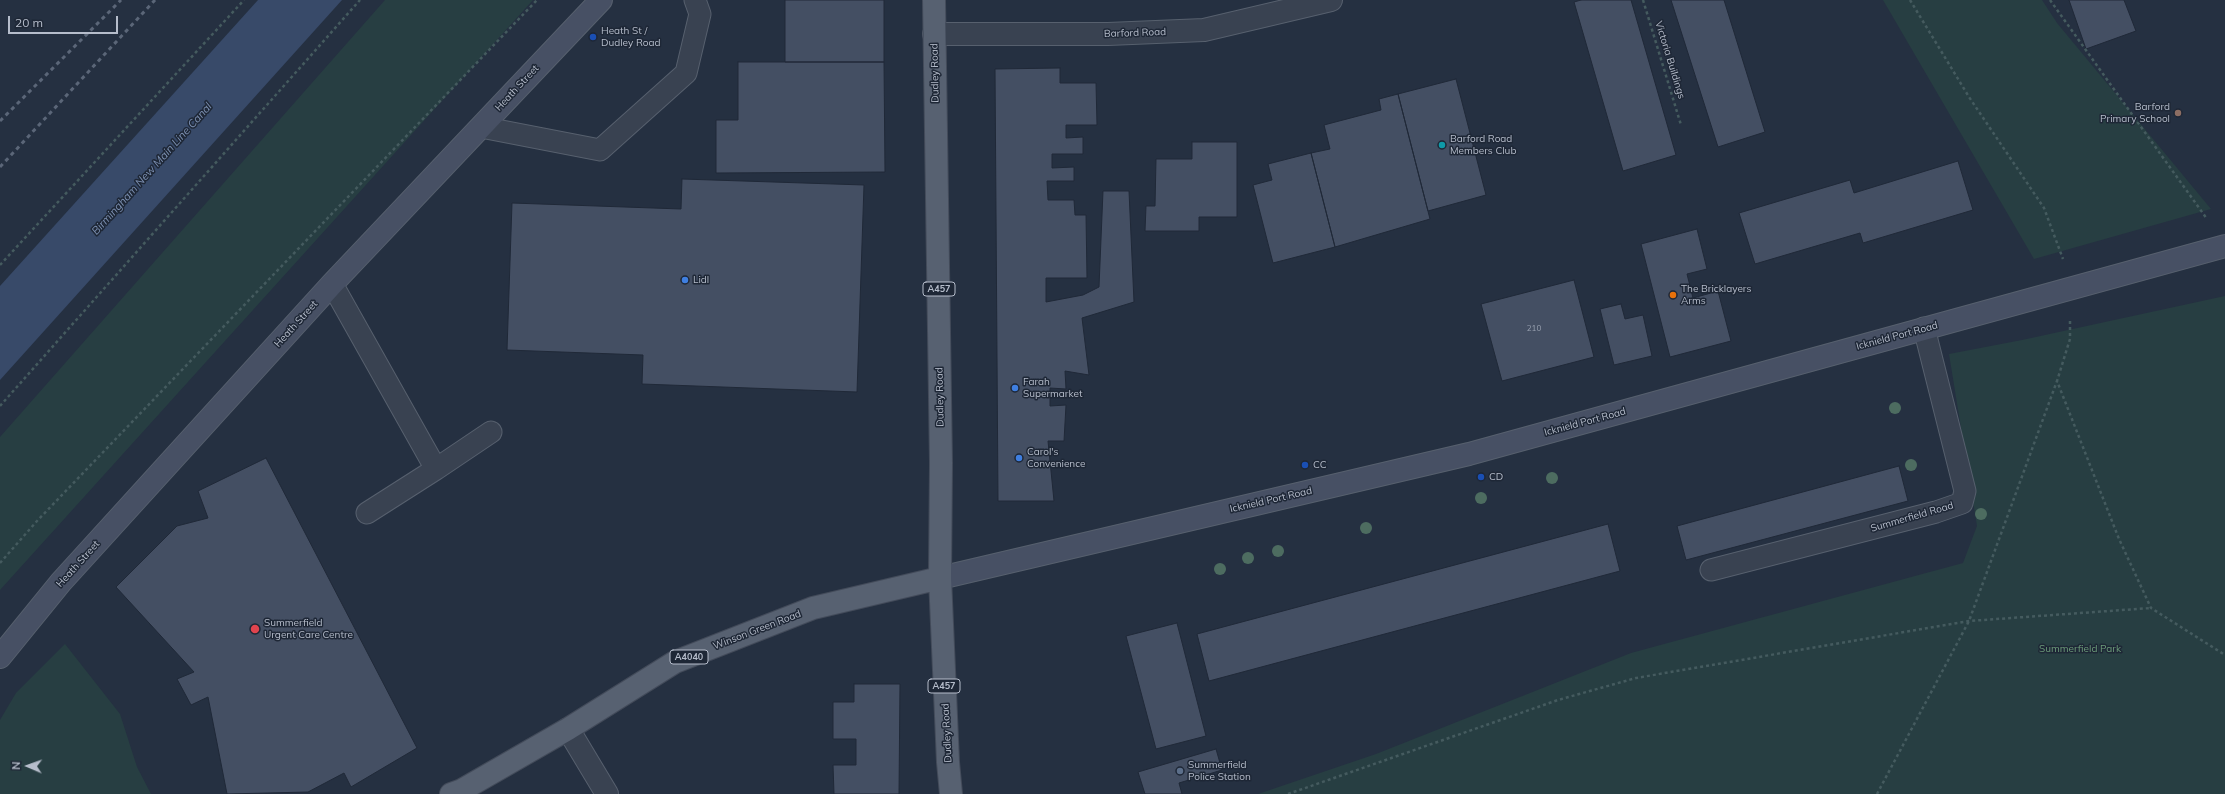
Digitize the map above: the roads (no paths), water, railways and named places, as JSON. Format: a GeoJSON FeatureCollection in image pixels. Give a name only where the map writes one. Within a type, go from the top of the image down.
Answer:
{"type":"FeatureCollection","features":[{"type":"Feature","properties":{"kind":"main road","name":"Heath Street"},"geometry":{"type":"LineString","coordinates":[[0,657],[61,582],[332,284],[601,0]]}},
{"type":"Feature","properties":{"kind":"main road","name":"Dudley Road"},"geometry":{"type":"LineString","coordinates":[[934,0],[942,463],[940,578],[948,762],[951,794]]}},
{"type":"Feature","properties":{"kind":"main road","name":"Icknield Port Road"},"geometry":{"type":"LineString","coordinates":[[940,578],[1469,454],[1924,328],[2070,290],[2225,246]]}},
{"type":"Feature","properties":{"kind":"main road","name":"Winson Green Road"},"geometry":{"type":"LineString","coordinates":[[451,794],[462,790],[568,729],[675,662],[813,608],[940,578]]}},
{"type":"Feature","properties":{"kind":"street","name":"Barford Road"},"geometry":{"type":"LineString","coordinates":[[934,34],[1108,34],[1204,30],[1267,8],[1331,0]]}},
{"type":"Feature","properties":{"kind":"street"},"geometry":{"type":"LineString","coordinates":[[568,729],[607,794]]}},
{"type":"Feature","properties":{"kind":"lane"},"geometry":{"type":"LineString","coordinates":[[480,127],[600,150],[686,73],[700,14],[695,0]]}},
{"type":"Feature","properties":{"kind":"lane"},"geometry":{"type":"LineString","coordinates":[[332,284],[436,469]]}},
{"type":"Feature","properties":{"kind":"lane","name":"Summerfield Road"},"geometry":{"type":"LineString","coordinates":[[1711,570],[1936,512],[1962,503],[1965,492],[1924,328]]}},
{"type":"Feature","properties":{"kind":"lane"},"geometry":{"type":"LineString","coordinates":[[367,513],[491,432]]}},
{"type":"Feature","properties":{"kind":"water","name":"Birmingham New Main Line Canal"},"geometry":{"type":"Polygon","coordinates":[[[258,0],[342,0],[0,380],[0,286],[258,0]]]}},
{"type":"Feature","properties":{"kind":"railway"},"geometry":{"type":"LineString","coordinates":[[0,121],[121,0]]}},
{"type":"Feature","properties":{"kind":"railway"},"geometry":{"type":"LineString","coordinates":[[0,167],[155,0]]}},
{"type":"Feature","properties":{"kind":"place","name":"Heath St / Dudley Road"},"geometry":{"type":"Point","coordinates":[593,37]}},
{"type":"Feature","properties":{"kind":"place","name":"Barford Primary School"},"geometry":{"type":"Point","coordinates":[2178,113]}},
{"type":"Feature","properties":{"kind":"place","name":"Barford Road Members Club"},"geometry":{"type":"Point","coordinates":[1442,145]}},
{"type":"Feature","properties":{"kind":"place","name":"Lidl"},"geometry":{"type":"Point","coordinates":[685,280]}},
{"type":"Feature","properties":{"kind":"place","name":"The Bricklayers Arms"},"geometry":{"type":"Point","coordinates":[1673,295]}},
{"type":"Feature","properties":{"kind":"place","name":"Farah Supermarket"},"geometry":{"type":"Point","coordinates":[1015,388]}},
{"type":"Feature","properties":{"kind":"place","name":"Carol's Convenience"},"geometry":{"type":"Point","coordinates":[1019,458]}},
{"type":"Feature","properties":{"kind":"place","name":"CC"},"geometry":{"type":"Point","coordinates":[1305,465]}},
{"type":"Feature","properties":{"kind":"place","name":"CD"},"geometry":{"type":"Point","coordinates":[1481,477]}},
{"type":"Feature","properties":{"kind":"place","name":"Summerfield Urgent Care Centre"},"geometry":{"type":"Point","coordinates":[255,629]}},
{"type":"Feature","properties":{"kind":"place","name":"Summerfield Police Station"},"geometry":{"type":"Point","coordinates":[1180,771]}},
{"type":"Feature","properties":{"kind":"park label","name":"Summerfield Park"},"geometry":{"type":"Point","coordinates":[2080,649]}}]}
